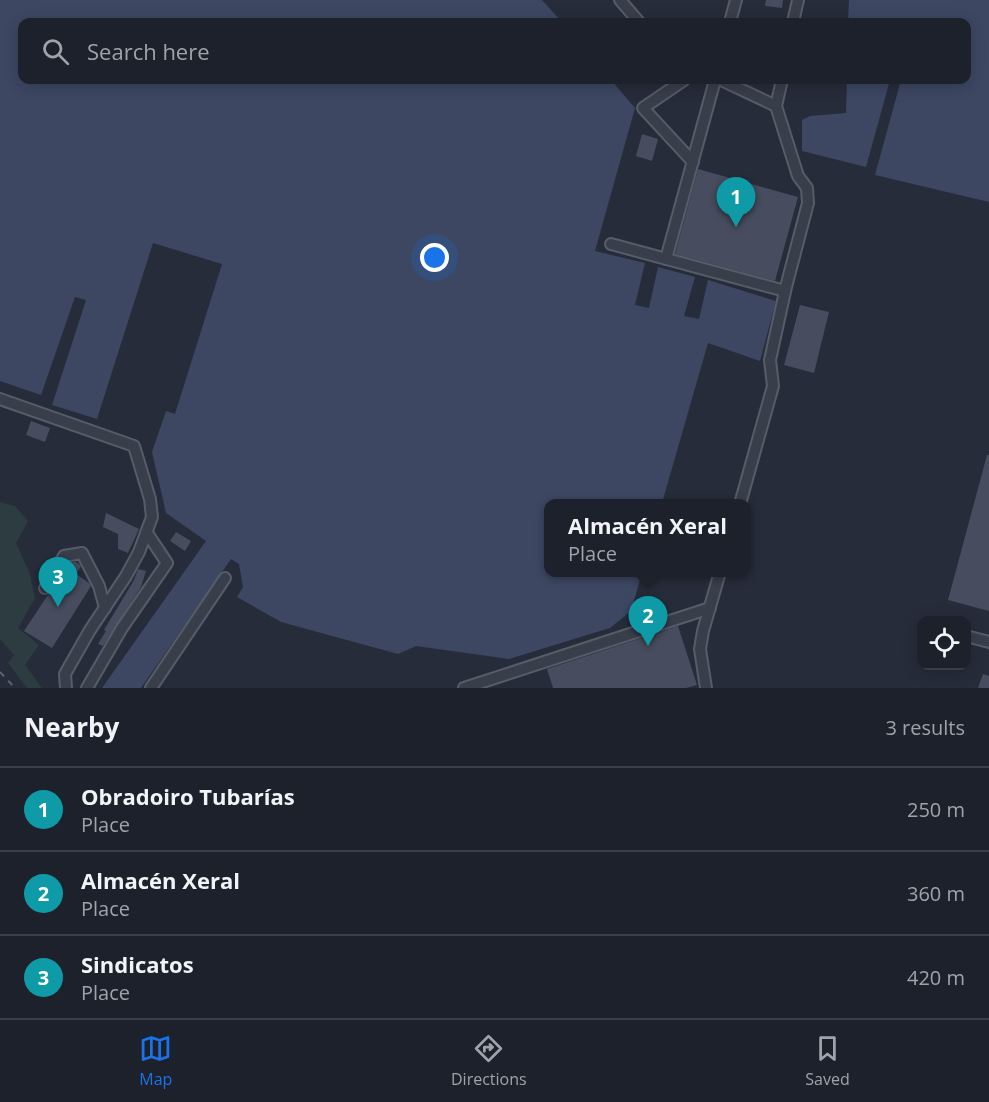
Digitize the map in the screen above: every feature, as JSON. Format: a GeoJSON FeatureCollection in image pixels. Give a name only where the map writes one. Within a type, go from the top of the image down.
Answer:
{"type":"FeatureCollection","features":[{"type":"Feature","properties":{"kind":"street"},"geometry":{"type":"LineString","coordinates":[[620,0],[636,18]]}},
{"type":"Feature","properties":{"kind":"street"},"geometry":{"type":"LineString","coordinates":[[731,18],[736,0]]}},
{"type":"Feature","properties":{"kind":"street"},"geometry":{"type":"LineString","coordinates":[[794,18],[798,0]]}},
{"type":"Feature","properties":{"kind":"street"},"geometry":{"type":"LineString","coordinates":[[678,84],[643,108],[693,162]]}},
{"type":"Feature","properties":{"kind":"street"},"geometry":{"type":"LineString","coordinates":[[666,259],[714,84]]}},
{"type":"Feature","properties":{"kind":"street"},"geometry":{"type":"LineString","coordinates":[[729,84],[776,106]]}},
{"type":"Feature","properties":{"kind":"street"},"geometry":{"type":"LineString","coordinates":[[741,499],[773,386],[770,360],[808,202],[807,188],[798,176],[776,106],[781,84]]}},
{"type":"Feature","properties":{"kind":"street"},"geometry":{"type":"LineString","coordinates":[[611,244],[785,291]]}},
{"type":"Feature","properties":{"kind":"street"},"geometry":{"type":"LineString","coordinates":[[0,399],[134,446],[150,499],[152,517],[147,533],[126,576],[65,674],[66,688]]}},
{"type":"Feature","properties":{"kind":"street"},"geometry":{"type":"LineString","coordinates":[[87,688],[122,628],[167,563],[147,533]]}},
{"type":"Feature","properties":{"kind":"street"},"geometry":{"type":"LineString","coordinates":[[45,588],[64,556],[82,553],[99,585],[105,608]]}},
{"type":"Feature","properties":{"kind":"street"},"geometry":{"type":"LineString","coordinates":[[706,688],[700,649],[719,577]]}},
{"type":"Feature","properties":{"kind":"street"},"geometry":{"type":"LineString","coordinates":[[151,688],[225,578]]}},
{"type":"Feature","properties":{"kind":"street"},"geometry":{"type":"LineString","coordinates":[[464,688],[710,608]]}},
{"type":"Feature","properties":{"kind":"street"},"geometry":{"type":"LineString","coordinates":[[971,637],[989,642]]}},
{"type":"Feature","properties":{"kind":"shaded area"},"geometry":{"type":"Polygon","coordinates":[[[0,502],[15,506],[28,521],[16,543],[30,574],[35,598],[18,628],[39,645],[25,665],[42,688],[27,688],[8,663],[14,655],[0,639],[0,502]]]}},
{"type":"Feature","properties":{"kind":"water"},"geometry":{"type":"Polygon","coordinates":[[[0,0],[542,0],[558,18],[18,18],[18,84],[614,84],[635,108],[595,251],[645,263],[635,305],[649,308],[658,267],[695,277],[684,316],[699,319],[708,280],[776,301],[760,361],[708,343],[663,499],[544,499],[544,577],[641,577],[631,611],[610,628],[509,659],[416,646],[398,654],[281,622],[237,597],[243,587],[239,564],[231,559],[141,688],[102,688],[206,541],[166,513],[152,452],[166,411],[175,414],[222,264],[153,243],[97,419],[52,405],[86,300],[75,297],[41,395],[0,381],[0,0]]]}},
{"type":"Feature","properties":{"kind":"water"},"geometry":{"type":"Polygon","coordinates":[[[849,0],[989,0],[989,202],[875,175],[900,84],[971,84],[971,18],[848,18],[849,0]]]}},
{"type":"Feature","properties":{"kind":"water"},"geometry":{"type":"Polygon","coordinates":[[[847,84],[889,84],[866,167],[802,151],[802,120],[810,116],[846,113],[847,84]]]}},
{"type":"Feature","properties":{"kind":"building"},"geometry":{"type":"Polygon","coordinates":[[[766,0],[783,0],[782,8],[765,6],[766,0]]]}},
{"type":"Feature","properties":{"kind":"building"},"geometry":{"type":"Polygon","coordinates":[[[642,134],[658,139],[652,161],[636,156],[642,134]]]}},
{"type":"Feature","properties":{"kind":"building"},"geometry":{"type":"Polygon","coordinates":[[[698,169],[798,197],[775,281],[675,254],[698,169]]]}},
{"type":"Feature","properties":{"kind":"building"},"geometry":{"type":"Polygon","coordinates":[[[800,305],[829,312],[814,373],[784,365],[800,305]]]}},
{"type":"Feature","properties":{"kind":"building"},"geometry":{"type":"Polygon","coordinates":[[[31,421],[50,428],[45,442],[26,435],[31,421]]]}},
{"type":"Feature","properties":{"kind":"building"},"geometry":{"type":"Polygon","coordinates":[[[987,455],[989,455],[989,611],[948,600],[987,455]]]}},
{"type":"Feature","properties":{"kind":"building"},"geometry":{"type":"Polygon","coordinates":[[[106,513],[139,529],[128,553],[118,549],[118,534],[103,527],[106,513]]]}},
{"type":"Feature","properties":{"kind":"building"},"geometry":{"type":"Polygon","coordinates":[[[176,532],[191,541],[185,551],[170,541],[176,532]]]}},
{"type":"Feature","properties":{"kind":"building"},"geometry":{"type":"Polygon","coordinates":[[[76,562],[81,566],[76,574],[91,586],[52,648],[24,631],[69,563],[76,562]]]}},
{"type":"Feature","properties":{"kind":"building"},"geometry":{"type":"Polygon","coordinates":[[[138,569],[146,571],[141,587],[103,646],[98,644],[134,580],[138,569]]]}},
{"type":"Feature","properties":{"kind":"building"},"geometry":{"type":"Polygon","coordinates":[[[678,626],[697,685],[686,688],[553,688],[547,669],[678,626]]]}},
{"type":"Feature","properties":{"kind":"building"},"geometry":{"type":"Polygon","coordinates":[[[983,674],[989,676],[989,688],[978,688],[983,674]]]}},
{"type":"Feature","properties":{"kind":"railway"},"geometry":{"type":"LineString","coordinates":[[0,672],[15,688]]}},
{"type":"Feature","properties":{"kind":"place","name":"Obradoiro Tubarías"},"geometry":{"type":"Point","coordinates":[736,227]}},
{"type":"Feature","properties":{"kind":"place","name":"Sindicatos"},"geometry":{"type":"Point","coordinates":[58,607]}},
{"type":"Feature","properties":{"kind":"place","name":"Almacén Xeral"},"geometry":{"type":"Point","coordinates":[648,646]}}]}
